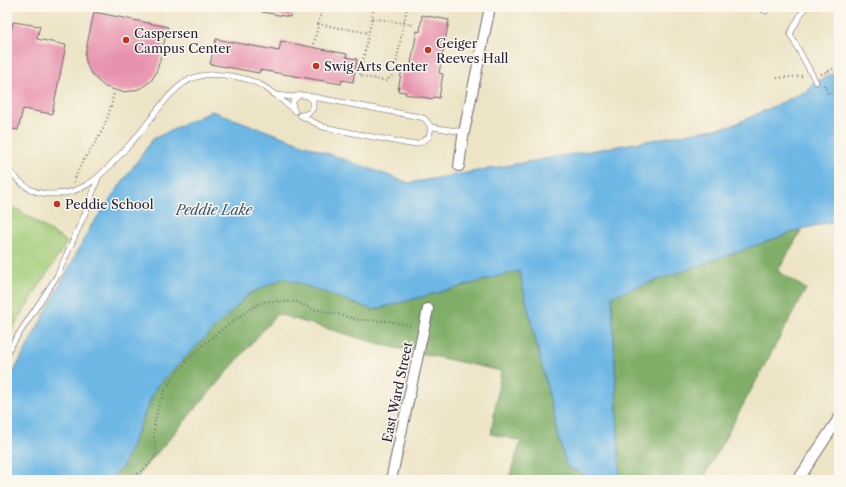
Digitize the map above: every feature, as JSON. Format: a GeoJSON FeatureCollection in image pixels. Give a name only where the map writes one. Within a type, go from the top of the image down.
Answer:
{"type":"FeatureCollection","features":[{"type":"Feature","properties":{"kind":"street"},"geometry":{"type":"LineString","coordinates":[[459,166],[464,132],[490,7]]}},
{"type":"Feature","properties":{"kind":"street","name":"East Ward Street"},"geometry":{"type":"LineString","coordinates":[[391,480],[428,309]]}},
{"type":"Feature","properties":{"kind":"street"},"geometry":{"type":"LineString","coordinates":[[798,480],[839,418]]}},
{"type":"Feature","properties":{"kind":"lane"},"geometry":{"type":"LineString","coordinates":[[758,7],[766,11],[768,7]]}},
{"type":"Feature","properties":{"kind":"lane"},"geometry":{"type":"LineString","coordinates":[[804,7],[790,34],[816,82]]}},
{"type":"Feature","properties":{"kind":"lane"},"geometry":{"type":"LineString","coordinates":[[7,169],[22,184],[32,191],[45,194],[57,194],[72,191],[93,182],[137,136],[158,109],[183,82],[196,76],[210,74],[224,75],[252,81],[265,87],[294,111],[323,127],[408,144],[420,143],[429,137],[431,126]]}},
{"type":"Feature","properties":{"kind":"lane"},"geometry":{"type":"LineString","coordinates":[[275,94],[293,97],[306,95],[420,116],[431,126],[464,132]]}},
{"type":"Feature","properties":{"kind":"lane"},"geometry":{"type":"LineString","coordinates":[[294,111],[293,103],[295,98],[298,96]]}},
{"type":"Feature","properties":{"kind":"lane"},"geometry":{"type":"LineString","coordinates":[[300,115],[304,116],[310,113],[313,108],[313,101],[308,96]]}},
{"type":"Feature","properties":{"kind":"lane"},"geometry":{"type":"LineString","coordinates":[[7,352],[56,276],[87,209],[98,178]]}},
{"type":"Feature","properties":{"kind":"path"},"geometry":{"type":"LineString","coordinates":[[314,44],[322,7]]}},
{"type":"Feature","properties":{"kind":"path"},"geometry":{"type":"LineString","coordinates":[[374,7],[360,76],[386,81],[394,74],[407,7]]}},
{"type":"Feature","properties":{"kind":"path"},"geometry":{"type":"LineString","coordinates":[[372,18],[414,25]]}},
{"type":"Feature","properties":{"kind":"path"},"geometry":{"type":"LineString","coordinates":[[318,24],[369,33]]}},
{"type":"Feature","properties":{"kind":"path"},"geometry":{"type":"LineString","coordinates":[[822,82],[828,94],[839,89]]}},
{"type":"Feature","properties":{"kind":"path"},"geometry":{"type":"LineString","coordinates":[[72,191],[78,169],[102,131],[107,120],[114,93]]}},
{"type":"Feature","properties":{"kind":"path"},"geometry":{"type":"LineString","coordinates":[[127,480],[151,463],[157,452],[154,445],[154,425],[160,404],[166,390],[183,366],[194,352],[258,304],[267,301],[297,302],[312,309],[358,320],[389,322],[424,328]]}},
{"type":"Feature","properties":{"kind":"green space"},"geometry":{"type":"Polygon","coordinates":[[[14,207],[67,242],[7,337],[7,219],[14,207]]]}},
{"type":"Feature","properties":{"kind":"green space"},"geometry":{"type":"Polygon","coordinates":[[[802,229],[778,271],[806,289],[705,475],[705,480],[620,480],[612,296],[802,229]]]}},
{"type":"Feature","properties":{"kind":"green space"},"geometry":{"type":"Polygon","coordinates":[[[519,271],[566,466],[595,480],[508,480],[521,441],[491,434],[501,371],[387,346],[277,314],[145,467],[136,480],[107,480],[122,468],[156,387],[249,294],[284,277],[373,310],[519,271]]]}},
{"type":"Feature","properties":{"kind":"water","name":"Peddie Lake"},"geometry":{"type":"Polygon","coordinates":[[[839,71],[839,220],[802,229],[612,296],[620,480],[595,480],[566,466],[519,271],[373,310],[284,278],[249,294],[156,387],[122,468],[107,480],[7,480],[7,385],[91,226],[153,139],[212,111],[409,183],[731,126],[811,89],[811,84],[839,71]]]}},
{"type":"Feature","properties":{"kind":"building"},"geometry":{"type":"Polygon","coordinates":[[[263,7],[291,7],[290,17],[262,12],[263,7]]]}},
{"type":"Feature","properties":{"kind":"building","name":"Caspersen Campus Center"},"geometry":{"type":"Polygon","coordinates":[[[94,12],[168,27],[156,73],[151,81],[141,88],[122,92],[105,87],[97,80],[89,70],[85,54],[94,12]]]}},
{"type":"Feature","properties":{"kind":"building","name":"Geiger Reeves Hall"},"geometry":{"type":"Polygon","coordinates":[[[422,15],[449,20],[439,73],[443,74],[439,98],[434,97],[433,99],[405,94],[406,92],[398,91],[402,68],[410,69],[417,31],[420,32],[422,15]]]}},
{"type":"Feature","properties":{"kind":"building"},"geometry":{"type":"Polygon","coordinates":[[[13,22],[40,26],[37,39],[66,45],[52,114],[23,109],[18,130],[7,128],[7,53],[13,22]]]}},
{"type":"Feature","properties":{"kind":"building"},"geometry":{"type":"Polygon","coordinates":[[[216,39],[279,51],[281,41],[347,54],[346,57],[357,59],[353,82],[342,80],[341,84],[260,70],[259,73],[210,64],[216,39]]]}},
{"type":"Feature","properties":{"kind":"place","name":"Caspersen Campus Center"},"geometry":{"type":"Point","coordinates":[126,40]}},
{"type":"Feature","properties":{"kind":"place","name":"Geiger Reeves Hall"},"geometry":{"type":"Point","coordinates":[428,50]}},
{"type":"Feature","properties":{"kind":"place","name":"Swig Arts Center"},"geometry":{"type":"Point","coordinates":[316,66]}},
{"type":"Feature","properties":{"kind":"place","name":"Peddie School"},"geometry":{"type":"Point","coordinates":[57,204]}}]}
